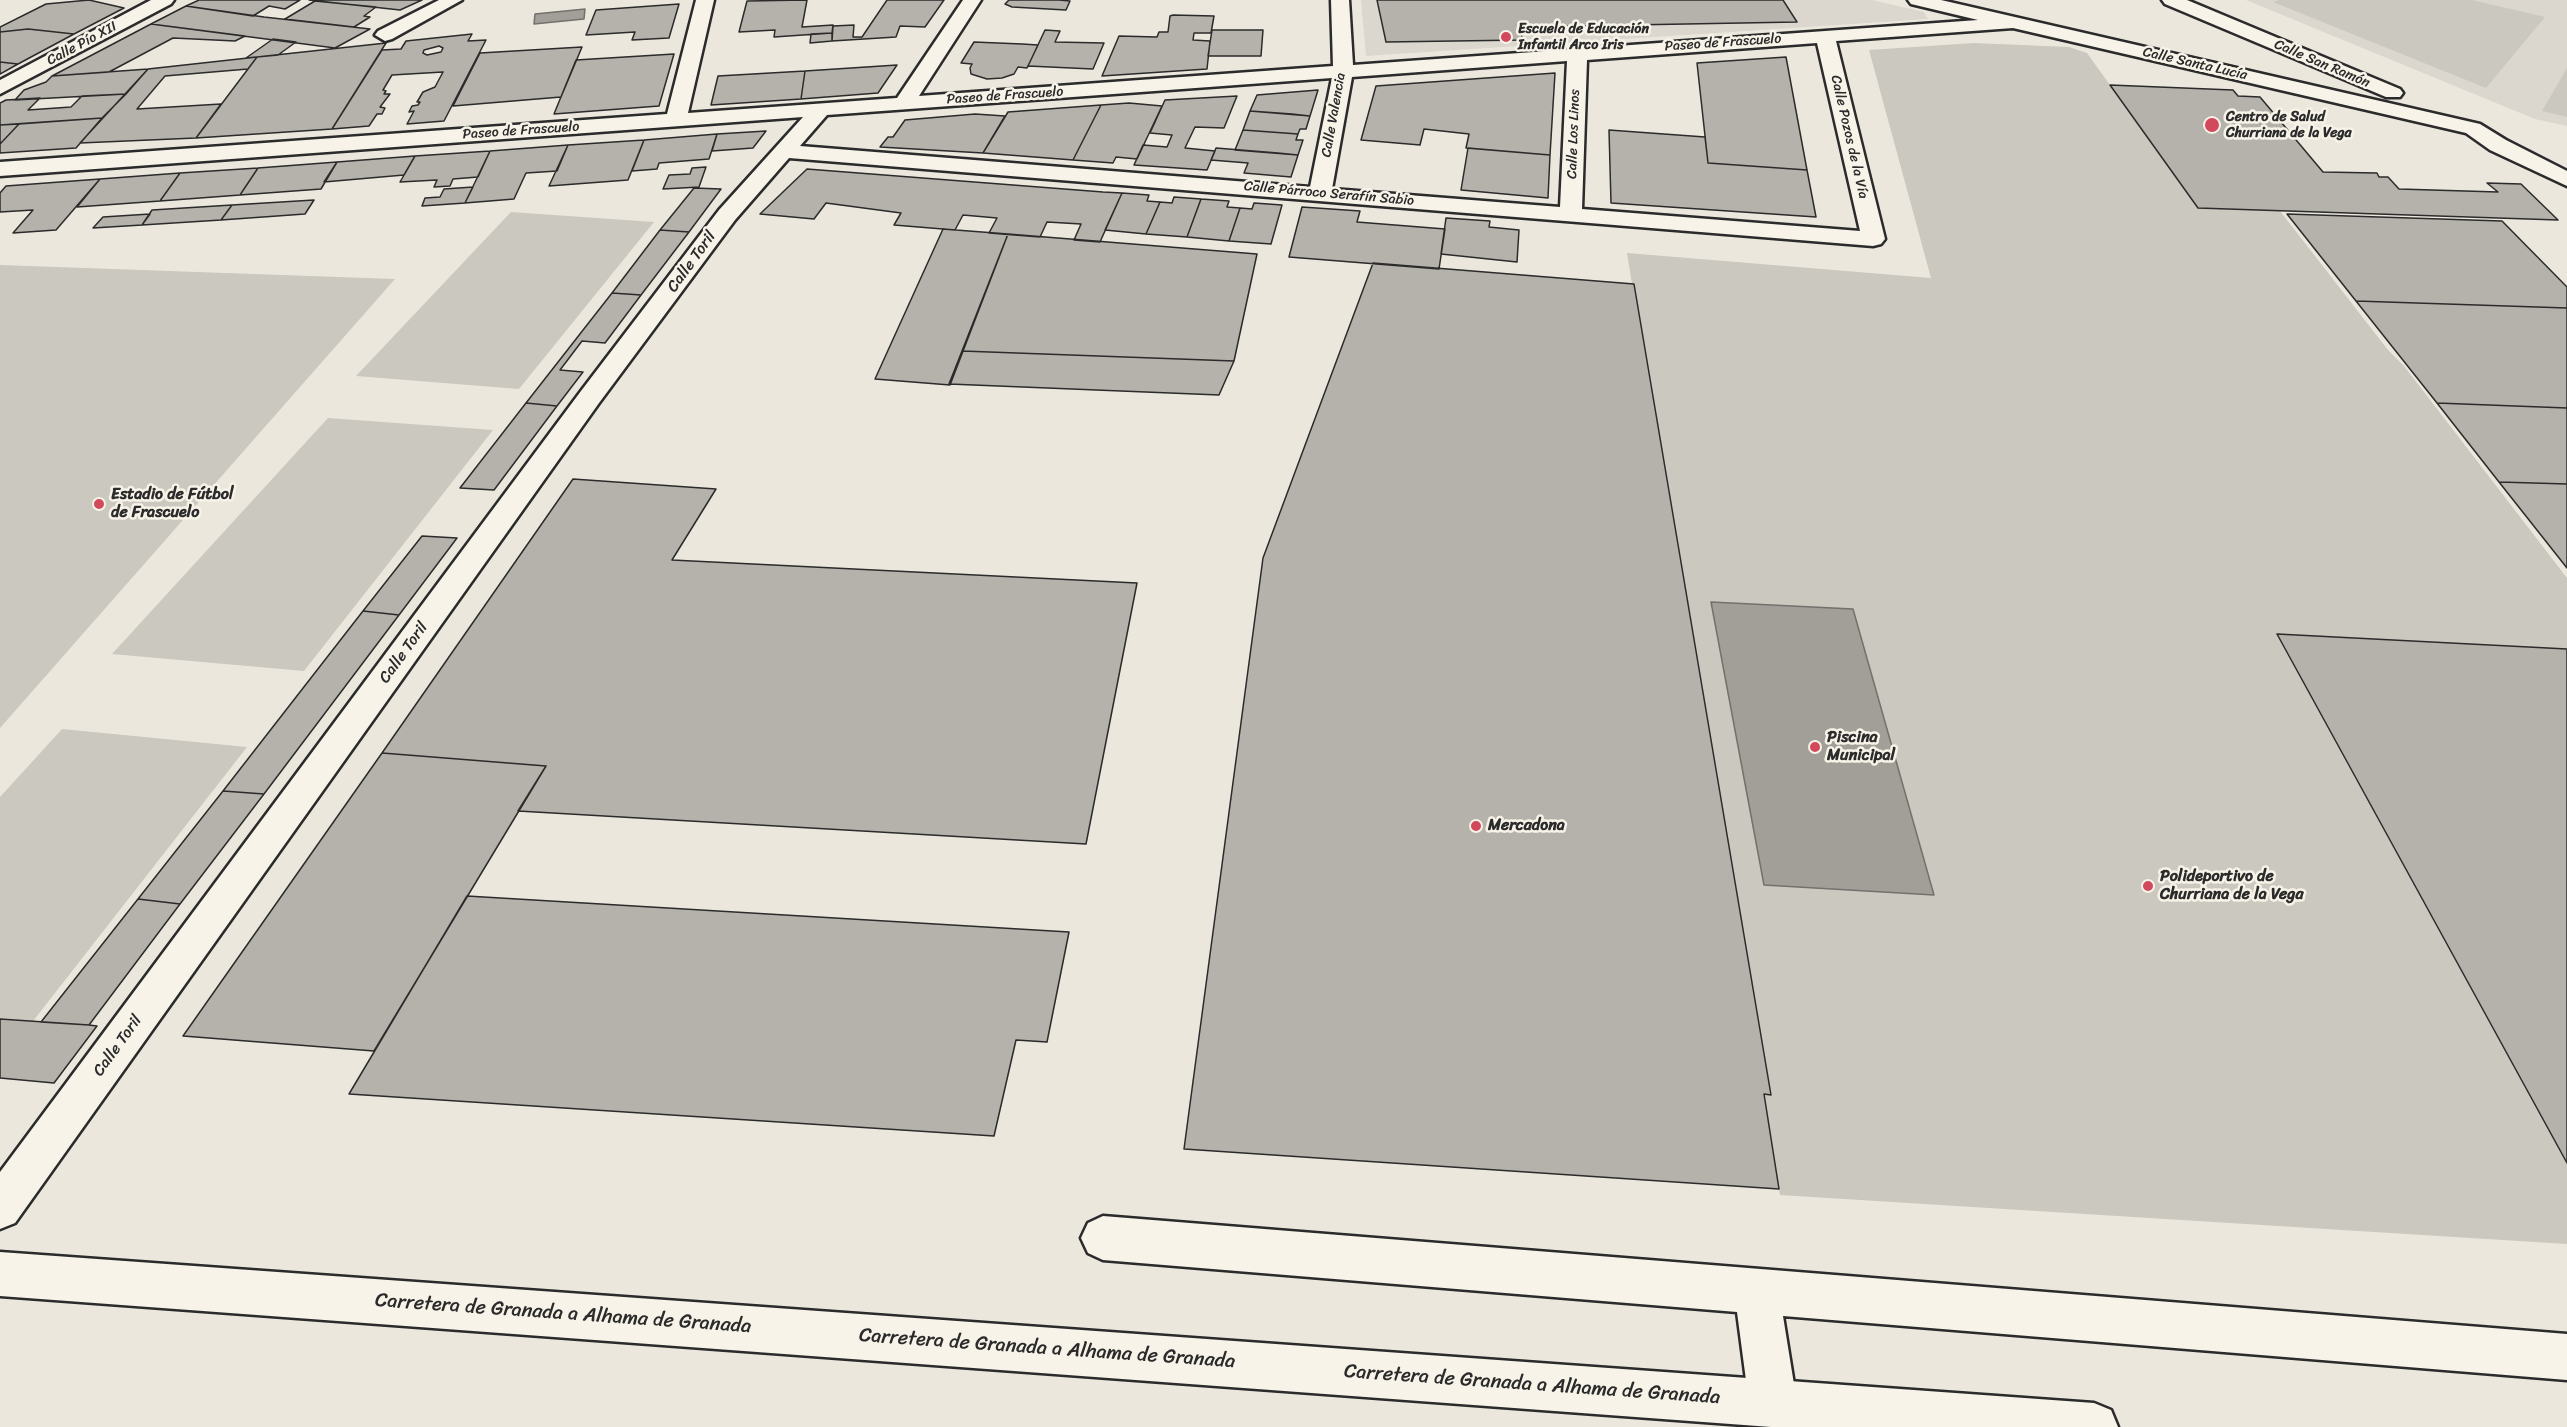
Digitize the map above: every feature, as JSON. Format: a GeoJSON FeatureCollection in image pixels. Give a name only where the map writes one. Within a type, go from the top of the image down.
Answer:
{"type":"FeatureCollection","features":[{"type":"Feature","properties":{"kind":"street"},"geometry":{"type":"LineString","coordinates":[[385,35],[453,0]]}},
{"type":"Feature","properties":{"kind":"street"},"geometry":{"type":"LineString","coordinates":[[676,120],[705,0]]}},
{"type":"Feature","properties":{"kind":"street"},"geometry":{"type":"LineString","coordinates":[[904,103],[972,0]]}},
{"type":"Feature","properties":{"kind":"street","name":"Calle Valencia"},"geometry":{"type":"LineString","coordinates":[[1320,193],[1343,71],[1340,0]]}},
{"type":"Feature","properties":{"kind":"street","name":"Calle Santa Lucía"},"geometry":{"type":"LineString","coordinates":[[1917,0],[2473,128]]}},
{"type":"Feature","properties":{"kind":"street","name":"Calle San Ramón"},"geometry":{"type":"LineString","coordinates":[[2171,0],[2473,128],[2547,146]]}},
{"type":"Feature","properties":{"kind":"street","name":"Calle Pío XII"},"geometry":{"type":"LineString","coordinates":[[0,88],[157,1]]}},
{"type":"Feature","properties":{"kind":"street","name":"Paseo de Frascuelo"},"geometry":{"type":"LineString","coordinates":[[0,169],[2010,22]]}},
{"type":"Feature","properties":{"kind":"street","name":"Calle Pozos de la Vía"},"geometry":{"type":"LineString","coordinates":[[1825,36],[1873,239]]}},
{"type":"Feature","properties":{"kind":"street","name":"Calle Los Linos"},"geometry":{"type":"LineString","coordinates":[[1571,214],[1577,54]]}},
{"type":"Feature","properties":{"kind":"street","name":"Calle Toril"},"geometry":{"type":"LineString","coordinates":[[0,1208],[590,397],[727,215],[821,109]]}},
{"type":"Feature","properties":{"kind":"street","name":"Calle San Ramón"},"geometry":{"type":"LineString","coordinates":[[2473,128],[2498,146],[2567,179]]}},
{"type":"Feature","properties":{"kind":"street","name":"Calle Párroco Serafín Sabio"},"geometry":{"type":"LineString","coordinates":[[784,151],[1873,239]]}},
{"type":"Feature","properties":{"kind":"street"},"geometry":{"type":"LineString","coordinates":[[1103,1238],[2567,1357]]}},
{"type":"Feature","properties":{"kind":"street","name":"Carretera de Granada a Alhama de Granada"},"geometry":{"type":"LineString","coordinates":[[0,1274],[2094,1427]]}},
{"type":"Feature","properties":{"kind":"street"},"geometry":{"type":"LineString","coordinates":[[1757,1292],[1773,1403]]}},
{"type":"Feature","properties":{"kind":"shaded area","name":"Escuela de Educación Infantil Arco Iris"},"geometry":{"type":"Polygon","coordinates":[[[1361,0],[1872,0],[1924,12],[1928,19],[1366,56],[1361,0]]]}},
{"type":"Feature","properties":{"kind":"shaded area"},"geometry":{"type":"Polygon","coordinates":[[[2246,0],[2567,0],[2567,126],[2535,119],[2246,0]]]}},
{"type":"Feature","properties":{"kind":"shaded area"},"geometry":{"type":"Polygon","coordinates":[[[2279,0],[2472,0],[2545,17],[2486,88],[2273,2],[2279,0]]]}},
{"type":"Feature","properties":{"kind":"shaded area"},"geometry":{"type":"Polygon","coordinates":[[[585,9],[584,19],[534,24],[535,14],[585,9]]]}},
{"type":"Feature","properties":{"kind":"shaded area","name":"Polideportivo de Churriana de la Vega"},"geometry":{"type":"Polygon","coordinates":[[[1974,43],[2069,47],[2087,53],[2198,208],[2280,211],[2388,350],[2404,366],[2567,578],[2567,1244],[1780,1195],[1627,253],[1931,278],[1869,50],[1974,43]]]}},
{"type":"Feature","properties":{"kind":"shaded area"},"geometry":{"type":"Polygon","coordinates":[[[2567,68],[2567,117],[2542,111],[2567,68]]]}},
{"type":"Feature","properties":{"kind":"shaded area"},"geometry":{"type":"Polygon","coordinates":[[[511,212],[654,222],[519,389],[356,376],[511,212]]]}},
{"type":"Feature","properties":{"kind":"shaded area","name":"Estadio de Fútbol de Frascuelo"},"geometry":{"type":"Polygon","coordinates":[[[0,265],[395,279],[0,728],[0,265]]]}},
{"type":"Feature","properties":{"kind":"shaded area"},"geometry":{"type":"Polygon","coordinates":[[[328,418],[493,430],[304,671],[112,654],[328,418]]]}},
{"type":"Feature","properties":{"kind":"shaded area","name":"Piscina Municipal"},"geometry":{"type":"Polygon","coordinates":[[[1711,602],[1853,609],[1934,895],[1764,885],[1711,602]]]}},
{"type":"Feature","properties":{"kind":"shaded area"},"geometry":{"type":"Polygon","coordinates":[[[62,729],[247,747],[30,1025],[0,1021],[0,797],[62,729]]]}},
{"type":"Feature","properties":{"kind":"building"},"geometry":{"type":"Polygon","coordinates":[[[89,0],[124,8],[74,34],[28,29],[0,32],[0,27],[46,4],[89,0]]]}},
{"type":"Feature","properties":{"kind":"building"},"geometry":{"type":"Polygon","coordinates":[[[199,0],[300,0],[285,9],[269,6],[253,16],[186,6],[199,0]]]}},
{"type":"Feature","properties":{"kind":"building"},"geometry":{"type":"Polygon","coordinates":[[[309,0],[422,0],[400,10],[309,0]]]}},
{"type":"Feature","properties":{"kind":"building"},"geometry":{"type":"Polygon","coordinates":[[[807,0],[802,27],[833,25],[832,33],[774,37],[775,30],[739,32],[747,1],[807,0]]]}},
{"type":"Feature","properties":{"kind":"building"},"geometry":{"type":"Polygon","coordinates":[[[887,0],[944,0],[925,27],[900,26],[896,37],[832,41],[833,26],[854,25],[853,37],[862,37],[887,0]]]}},
{"type":"Feature","properties":{"kind":"building"},"geometry":{"type":"Polygon","coordinates":[[[1009,0],[1070,1],[1066,10],[1012,7],[1005,4],[1009,0]]]}},
{"type":"Feature","properties":{"kind":"building"},"geometry":{"type":"Polygon","coordinates":[[[1377,0],[1783,0],[1797,22],[1519,27],[1523,40],[1386,42],[1377,0]]]}},
{"type":"Feature","properties":{"kind":"building"},"geometry":{"type":"Polygon","coordinates":[[[315,1],[376,7],[364,16],[370,17],[354,27],[285,19],[315,1]]]}},
{"type":"Feature","properties":{"kind":"building"},"geometry":{"type":"Polygon","coordinates":[[[679,4],[669,38],[632,40],[635,32],[586,35],[596,10],[679,4]]]}},
{"type":"Feature","properties":{"kind":"building"},"geometry":{"type":"Polygon","coordinates":[[[186,6],[370,29],[335,48],[151,24],[186,6]]]}},
{"type":"Feature","properties":{"kind":"building"},"geometry":{"type":"Polygon","coordinates":[[[1170,16],[1214,16],[1211,33],[1194,33],[1193,40],[1210,41],[1207,69],[1102,76],[1119,36],[1157,37],[1159,32],[1168,32],[1170,16]]]}},
{"type":"Feature","properties":{"kind":"building"},"geometry":{"type":"Polygon","coordinates":[[[151,24],[245,36],[235,41],[173,38],[109,72],[52,76],[151,24]]]}},
{"type":"Feature","properties":{"kind":"building"},"geometry":{"type":"Polygon","coordinates":[[[28,29],[74,34],[18,64],[0,62],[0,32],[28,29]]]}},
{"type":"Feature","properties":{"kind":"building"},"geometry":{"type":"Polygon","coordinates":[[[1045,30],[1060,31],[1055,42],[1104,43],[1093,69],[1028,66],[1045,30]]]}},
{"type":"Feature","properties":{"kind":"building"},"geometry":{"type":"Polygon","coordinates":[[[1212,30],[1263,30],[1261,56],[1208,56],[1212,30]]]}},
{"type":"Feature","properties":{"kind":"building"},"geometry":{"type":"Polygon","coordinates":[[[832,33],[832,41],[810,43],[811,34],[832,33]]]}},
{"type":"Feature","properties":{"kind":"building"},"geometry":{"type":"Polygon","coordinates":[[[472,34],[468,41],[486,40],[444,121],[407,124],[414,111],[409,112],[412,106],[418,105],[420,102],[417,102],[423,92],[435,87],[443,72],[392,75],[383,90],[386,91],[384,94],[390,94],[380,107],[385,108],[382,114],[377,114],[369,126],[332,129],[382,50],[401,49],[406,41],[472,34]],[[439,46],[424,50],[423,53],[427,55],[441,52],[443,48],[439,46]]]}},
{"type":"Feature","properties":{"kind":"building"},"geometry":{"type":"Polygon","coordinates":[[[273,39],[296,42],[278,55],[246,58],[273,39]]]}},
{"type":"Feature","properties":{"kind":"building"},"geometry":{"type":"Polygon","coordinates":[[[974,42],[1038,45],[1027,68],[1018,67],[1014,74],[987,79],[971,74],[972,64],[961,63],[974,42]]]}},
{"type":"Feature","properties":{"kind":"building"},"geometry":{"type":"Polygon","coordinates":[[[386,43],[332,129],[196,138],[257,57],[386,43]]]}},
{"type":"Feature","properties":{"kind":"building"},"geometry":{"type":"Polygon","coordinates":[[[582,47],[561,97],[453,106],[480,53],[582,47]]]}},
{"type":"Feature","properties":{"kind":"building"},"geometry":{"type":"Polygon","coordinates":[[[674,54],[659,106],[554,114],[576,60],[674,54]]]}},
{"type":"Feature","properties":{"kind":"building"},"geometry":{"type":"Polygon","coordinates":[[[257,57],[248,69],[165,76],[137,109],[221,104],[196,138],[80,143],[148,69],[257,57]]]}},
{"type":"Feature","properties":{"kind":"building"},"geometry":{"type":"Polygon","coordinates":[[[1786,57],[1807,170],[1708,163],[1697,63],[1786,57]]]}},
{"type":"Feature","properties":{"kind":"building"},"geometry":{"type":"Polygon","coordinates":[[[0,62],[18,64],[0,74],[0,62]]]}},
{"type":"Feature","properties":{"kind":"building"},"geometry":{"type":"Polygon","coordinates":[[[897,65],[878,93],[801,99],[805,71],[897,65]]]}},
{"type":"Feature","properties":{"kind":"building"},"geometry":{"type":"Polygon","coordinates":[[[148,69],[126,94],[15,100],[24,90],[46,82],[52,76],[148,69]]]}},
{"type":"Feature","properties":{"kind":"building"},"geometry":{"type":"Polygon","coordinates":[[[805,71],[801,99],[711,105],[718,76],[805,71]]]}},
{"type":"Feature","properties":{"kind":"building"},"geometry":{"type":"Polygon","coordinates":[[[1555,73],[1550,155],[1466,148],[1469,134],[1424,129],[1420,145],[1361,140],[1376,86],[1555,73]]]}},
{"type":"Feature","properties":{"kind":"building","name":"Centro de Salud Churriana de la Vega"},"geometry":{"type":"Polygon","coordinates":[[[2110,85],[2233,90],[2238,96],[2260,97],[2323,172],[2377,173],[2379,177],[2388,177],[2399,189],[2498,192],[2487,183],[2521,184],[2558,220],[2198,208],[2110,85]]]}},
{"type":"Feature","properties":{"kind":"building"},"geometry":{"type":"Polygon","coordinates":[[[1318,90],[1310,116],[1250,111],[1257,95],[1318,90]]]}},
{"type":"Feature","properties":{"kind":"building"},"geometry":{"type":"Polygon","coordinates":[[[126,94],[102,118],[0,125],[0,103],[6,100],[40,98],[28,110],[71,107],[82,96],[126,94]]]}},
{"type":"Feature","properties":{"kind":"building"},"geometry":{"type":"Polygon","coordinates":[[[1237,96],[1224,128],[1195,127],[1185,148],[1215,151],[1207,170],[1134,165],[1143,145],[1167,147],[1172,135],[1150,133],[1165,100],[1237,96]]]}},
{"type":"Feature","properties":{"kind":"building"},"geometry":{"type":"Polygon","coordinates":[[[1129,103],[1162,106],[1137,159],[1116,157],[1113,163],[1073,160],[1101,105],[1129,103]]]}},
{"type":"Feature","properties":{"kind":"building"},"geometry":{"type":"Polygon","coordinates":[[[1101,105],[1073,160],[983,153],[1008,112],[1101,105]]]}},
{"type":"Feature","properties":{"kind":"building"},"geometry":{"type":"Polygon","coordinates":[[[1250,111],[1310,116],[1306,129],[1300,129],[1298,134],[1243,130],[1250,111]]]}},
{"type":"Feature","properties":{"kind":"building"},"geometry":{"type":"Polygon","coordinates":[[[975,114],[1005,116],[983,153],[880,147],[888,137],[893,137],[905,120],[975,114]]]}},
{"type":"Feature","properties":{"kind":"building"},"geometry":{"type":"Polygon","coordinates":[[[102,118],[76,148],[0,153],[0,144],[19,124],[102,118]]]}},
{"type":"Feature","properties":{"kind":"building"},"geometry":{"type":"Polygon","coordinates":[[[19,124],[0,144],[0,125],[19,124]]]}},
{"type":"Feature","properties":{"kind":"building"},"geometry":{"type":"Polygon","coordinates":[[[1243,130],[1298,134],[1296,140],[1303,140],[1298,155],[1235,150],[1243,130]]]}},
{"type":"Feature","properties":{"kind":"building"},"geometry":{"type":"Polygon","coordinates":[[[1609,130],[1705,137],[1708,163],[1807,170],[1816,217],[1611,203],[1609,130]]]}},
{"type":"Feature","properties":{"kind":"building"},"geometry":{"type":"Polygon","coordinates":[[[766,131],[753,148],[712,151],[717,134],[766,131]]]}},
{"type":"Feature","properties":{"kind":"building"},"geometry":{"type":"Polygon","coordinates":[[[717,134],[709,159],[659,163],[657,169],[632,171],[644,140],[717,134]]]}},
{"type":"Feature","properties":{"kind":"building"},"geometry":{"type":"Polygon","coordinates":[[[644,140],[628,180],[549,186],[568,145],[644,140]]]}},
{"type":"Feature","properties":{"kind":"building"},"geometry":{"type":"Polygon","coordinates":[[[568,145],[557,171],[526,173],[514,199],[465,203],[490,151],[568,145]]]}},
{"type":"Feature","properties":{"kind":"building"},"geometry":{"type":"Polygon","coordinates":[[[1216,148],[1298,155],[1291,177],[1244,173],[1248,163],[1211,160],[1216,148]]]}},
{"type":"Feature","properties":{"kind":"building"},"geometry":{"type":"Polygon","coordinates":[[[1468,148],[1550,155],[1548,198],[1461,190],[1468,148]]]}},
{"type":"Feature","properties":{"kind":"building"},"geometry":{"type":"Polygon","coordinates":[[[490,151],[478,177],[453,179],[450,186],[434,187],[437,180],[400,182],[415,156],[490,151]]]}},
{"type":"Feature","properties":{"kind":"building"},"geometry":{"type":"Polygon","coordinates":[[[415,156],[404,175],[324,182],[337,162],[415,156]]]}},
{"type":"Feature","properties":{"kind":"building"},"geometry":{"type":"Polygon","coordinates":[[[337,162],[321,189],[240,195],[258,168],[337,162]]]}},
{"type":"Feature","properties":{"kind":"building"},"geometry":{"type":"Polygon","coordinates":[[[706,167],[699,187],[663,189],[669,175],[690,174],[692,168],[706,167]]]}},
{"type":"Feature","properties":{"kind":"building"},"geometry":{"type":"Polygon","coordinates":[[[258,168],[240,195],[160,201],[180,173],[258,168]]]}},
{"type":"Feature","properties":{"kind":"building"},"geometry":{"type":"Polygon","coordinates":[[[807,169],[1122,193],[1100,242],[1074,240],[1081,224],[1047,222],[1040,237],[989,233],[997,218],[963,215],[955,230],[894,225],[901,213],[826,203],[814,219],[760,214],[807,169]]]}},
{"type":"Feature","properties":{"kind":"building"},"geometry":{"type":"Polygon","coordinates":[[[180,173],[160,201],[77,207],[100,179],[180,173]]]}},
{"type":"Feature","properties":{"kind":"building"},"geometry":{"type":"Polygon","coordinates":[[[100,179],[56,230],[13,233],[33,210],[0,212],[0,193],[6,186],[100,179]]]}},
{"type":"Feature","properties":{"kind":"building"},"geometry":{"type":"Polygon","coordinates":[[[473,187],[465,203],[422,206],[425,198],[440,197],[444,189],[473,187]]]}},
{"type":"Feature","properties":{"kind":"building"},"geometry":{"type":"Polygon","coordinates":[[[694,188],[721,189],[689,232],[660,230],[694,188]]]}},
{"type":"Feature","properties":{"kind":"building"},"geometry":{"type":"Polygon","coordinates":[[[1122,193],[1149,195],[1147,201],[1160,202],[1146,234],[1105,230],[1122,193]]]}},
{"type":"Feature","properties":{"kind":"building"},"geometry":{"type":"Polygon","coordinates":[[[1174,197],[1201,199],[1187,237],[1146,234],[1160,202],[1172,203],[1174,197]]]}},
{"type":"Feature","properties":{"kind":"building"},"geometry":{"type":"Polygon","coordinates":[[[1201,199],[1229,201],[1227,207],[1240,208],[1229,241],[1187,237],[1201,199]]]}},
{"type":"Feature","properties":{"kind":"building"},"geometry":{"type":"Polygon","coordinates":[[[314,200],[305,214],[221,220],[232,205],[314,200]]]}},
{"type":"Feature","properties":{"kind":"building"},"geometry":{"type":"Polygon","coordinates":[[[1254,203],[1282,205],[1271,244],[1229,241],[1240,208],[1252,209],[1254,203]]]}},
{"type":"Feature","properties":{"kind":"building"},"geometry":{"type":"Polygon","coordinates":[[[232,205],[221,220],[142,225],[152,210],[232,205]]]}},
{"type":"Feature","properties":{"kind":"building"},"geometry":{"type":"Polygon","coordinates":[[[1302,207],[1360,211],[1357,222],[1445,229],[1439,269],[1289,257],[1302,207]]]}},
{"type":"Feature","properties":{"kind":"building"},"geometry":{"type":"Polygon","coordinates":[[[150,214],[142,225],[93,228],[103,217],[150,214]]]}},
{"type":"Feature","properties":{"kind":"building"},"geometry":{"type":"Polygon","coordinates":[[[2287,214],[2502,221],[2567,287],[2567,308],[2356,301],[2287,214]]]}},
{"type":"Feature","properties":{"kind":"building"},"geometry":{"type":"Polygon","coordinates":[[[1446,218],[1490,221],[1489,227],[1519,230],[1517,262],[1441,254],[1446,218]]]}},
{"type":"Feature","properties":{"kind":"building"},"geometry":{"type":"Polygon","coordinates":[[[943,229],[1008,234],[950,385],[875,379],[943,229]]]}},
{"type":"Feature","properties":{"kind":"building"},"geometry":{"type":"Polygon","coordinates":[[[660,230],[689,232],[641,295],[612,293],[660,230]]]}},
{"type":"Feature","properties":{"kind":"building"},"geometry":{"type":"Polygon","coordinates":[[[1008,234],[1257,254],[1234,361],[962,351],[1008,234]]]}},
{"type":"Feature","properties":{"kind":"building","name":"Mercadona"},"geometry":{"type":"Polygon","coordinates":[[[1373,263],[1634,284],[1771,1095],[1764,1094],[1779,1189],[1184,1149],[1263,558],[1373,263]]]}},
{"type":"Feature","properties":{"kind":"building"},"geometry":{"type":"Polygon","coordinates":[[[612,293],[641,295],[605,343],[582,341],[560,370],[583,372],[557,406],[526,403],[612,293]]]}},
{"type":"Feature","properties":{"kind":"building"},"geometry":{"type":"Polygon","coordinates":[[[2356,301],[2567,308],[2567,408],[2437,403],[2356,301]]]}},
{"type":"Feature","properties":{"kind":"building"},"geometry":{"type":"Polygon","coordinates":[[[962,351],[1234,361],[1219,395],[949,384],[962,351]]]}},
{"type":"Feature","properties":{"kind":"building"},"geometry":{"type":"Polygon","coordinates":[[[526,403],[557,406],[494,490],[460,488],[526,403]]]}},
{"type":"Feature","properties":{"kind":"building"},"geometry":{"type":"Polygon","coordinates":[[[2437,403],[2567,408],[2567,484],[2499,482],[2437,403]]]}},
{"type":"Feature","properties":{"kind":"building"},"geometry":{"type":"Polygon","coordinates":[[[573,479],[716,489],[672,560],[1137,583],[1086,844],[518,811],[546,766],[382,753],[573,479]]]}},
{"type":"Feature","properties":{"kind":"building"},"geometry":{"type":"Polygon","coordinates":[[[2499,482],[2567,484],[2567,568],[2499,482]]]}},
{"type":"Feature","properties":{"kind":"building"},"geometry":{"type":"Polygon","coordinates":[[[422,536],[457,538],[399,615],[363,611],[422,536]]]}},
{"type":"Feature","properties":{"kind":"building"},"geometry":{"type":"Polygon","coordinates":[[[363,611],[399,615],[264,794],[223,791],[363,611]]]}},
{"type":"Feature","properties":{"kind":"building"},"geometry":{"type":"Polygon","coordinates":[[[2277,634],[2567,649],[2567,1163],[2277,634]]]}},
{"type":"Feature","properties":{"kind":"building"},"geometry":{"type":"Polygon","coordinates":[[[382,753],[546,766],[374,1051],[183,1036],[382,753]]]}},
{"type":"Feature","properties":{"kind":"building"},"geometry":{"type":"Polygon","coordinates":[[[223,791],[264,794],[180,904],[138,899],[223,791]]]}},
{"type":"Feature","properties":{"kind":"building"},"geometry":{"type":"Polygon","coordinates":[[[467,896],[1069,932],[1047,1042],[1016,1040],[994,1136],[349,1094],[467,896]]]}},
{"type":"Feature","properties":{"kind":"building"},"geometry":{"type":"Polygon","coordinates":[[[138,899],[180,904],[89,1025],[41,1022],[138,899]]]}},
{"type":"Feature","properties":{"kind":"building"},"geometry":{"type":"Polygon","coordinates":[[[0,1019],[97,1026],[54,1083],[0,1078],[0,1019]]]}},
{"type":"Feature","properties":{"kind":"place","name":"Escuela de Educación Infantil Arco Iris"},"geometry":{"type":"Point","coordinates":[1506,37]}},
{"type":"Feature","properties":{"kind":"place","name":"Centro de Salud Churriana de la Vega"},"geometry":{"type":"Point","coordinates":[2212,125]}},
{"type":"Feature","properties":{"kind":"place","name":"Estadio de Fútbol de Frascuelo"},"geometry":{"type":"Point","coordinates":[99,504]}},
{"type":"Feature","properties":{"kind":"place","name":"Piscina Municipal"},"geometry":{"type":"Point","coordinates":[1815,747]}},
{"type":"Feature","properties":{"kind":"place","name":"Mercadona"},"geometry":{"type":"Point","coordinates":[1476,826]}},
{"type":"Feature","properties":{"kind":"place","name":"Polideportivo de Churriana de la Vega"},"geometry":{"type":"Point","coordinates":[2148,886]}}]}
